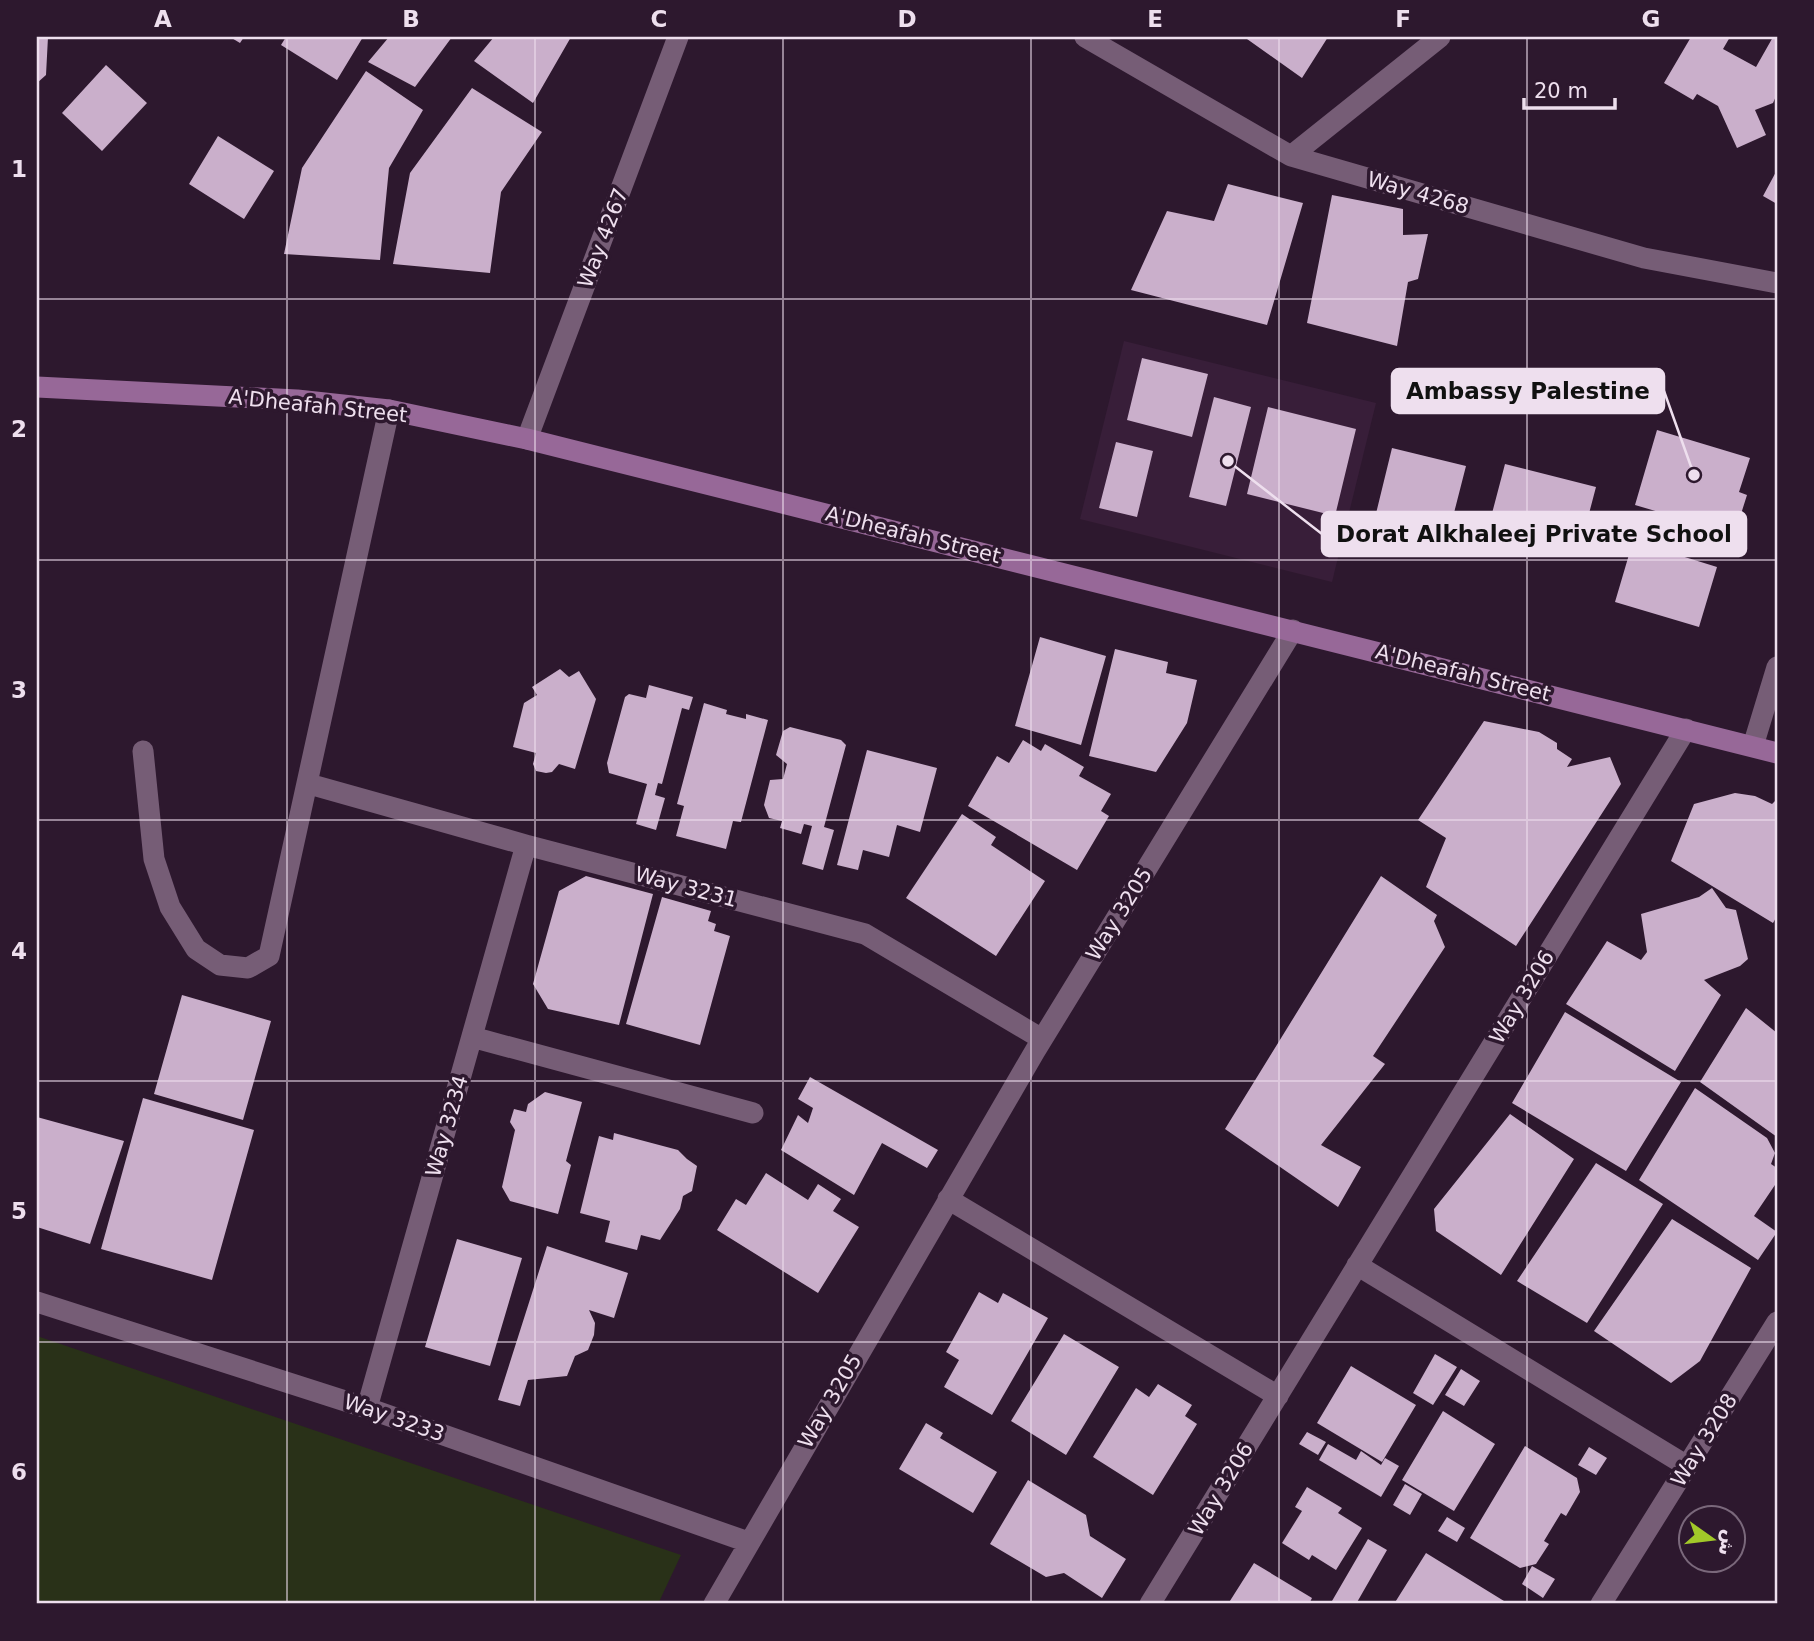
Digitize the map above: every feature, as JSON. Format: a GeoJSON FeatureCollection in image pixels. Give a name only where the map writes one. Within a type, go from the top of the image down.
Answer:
{"type":"FeatureCollection","features":[{"type":"Feature","properties":{"kind":"street","name":"Way 4267"},"geometry":{"type":"LineString","coordinates":[[527,439],[678,37]]}},
{"type":"Feature","properties":{"kind":"street","name":"Way 4268"},"geometry":{"type":"LineString","coordinates":[[1084,37],[1291,156],[1644,258],[1777,284]]}},
{"type":"Feature","properties":{"kind":"street"},"geometry":{"type":"LineString","coordinates":[[1291,156],[1440,37]]}},
{"type":"Feature","properties":{"kind":"street","name":"A'Dheafah Street"},"geometry":{"type":"LineString","coordinates":[[37,387],[297,400],[389,410],[527,439],[1777,752]]}},
{"type":"Feature","properties":{"kind":"street"},"geometry":{"type":"LineString","coordinates":[[143,751],[154,859],[170,907],[195,949],[219,965],[248,968],[270,956],[389,410]]}},
{"type":"Feature","properties":{"kind":"street","name":"Way 3205"},"geometry":{"type":"LineString","coordinates":[[714,1604],[1042,1039],[1293,630]]}},
{"type":"Feature","properties":{"kind":"street"},"geometry":{"type":"LineString","coordinates":[[1753,746],[1777,667]]}},
{"type":"Feature","properties":{"kind":"street","name":"Way 3206"},"geometry":{"type":"LineString","coordinates":[[1150,1604],[1686,729]]}},
{"type":"Feature","properties":{"kind":"street","name":"Way 3231"},"geometry":{"type":"LineString","coordinates":[[309,784],[526,845],[865,934],[1042,1039]]}},
{"type":"Feature","properties":{"kind":"street","name":"Way 3234"},"geometry":{"type":"LineString","coordinates":[[367,1408],[526,845]]}},
{"type":"Feature","properties":{"kind":"street"},"geometry":{"type":"LineString","coordinates":[[472,1037],[753,1113]]}},
{"type":"Feature","properties":{"kind":"street"},"geometry":{"type":"LineString","coordinates":[[948,1199],[1278,1396]]}},
{"type":"Feature","properties":{"kind":"street"},"geometry":{"type":"LineString","coordinates":[[1357,1265],[1687,1466]]}},
{"type":"Feature","properties":{"kind":"street","name":"Way 3233"},"geometry":{"type":"LineString","coordinates":[[37,1302],[367,1408],[748,1542]]}},
{"type":"Feature","properties":{"kind":"street","name":"Way 3208"},"geometry":{"type":"LineString","coordinates":[[1611,1601],[1687,1466],[1777,1322]]}},
{"type":"Feature","properties":{"kind":"shaded area"},"geometry":{"type":"Polygon","coordinates":[[[1124,341],[1376,403],[1332,582],[1080,519],[1124,341]]]}},
{"type":"Feature","properties":{"kind":"green space"},"geometry":{"type":"Polygon","coordinates":[[[37,1336],[681,1555],[658,1604],[37,1604],[37,1336]]]}},
{"type":"Feature","properties":{"kind":"building"},"geometry":{"type":"Polygon","coordinates":[[[37,37],[48,37],[46,75],[37,83],[37,37]]]}},
{"type":"Feature","properties":{"kind":"building"},"geometry":{"type":"Polygon","coordinates":[[[230,37],[244,37],[240,43],[230,37]]]}},
{"type":"Feature","properties":{"kind":"building"},"geometry":{"type":"Polygon","coordinates":[[[286,37],[363,37],[337,80],[281,45],[286,37]]]}},
{"type":"Feature","properties":{"kind":"building"},"geometry":{"type":"Polygon","coordinates":[[[389,37],[452,37],[415,87],[368,62],[389,37]]]}},
{"type":"Feature","properties":{"kind":"building"},"geometry":{"type":"Polygon","coordinates":[[[494,37],[571,37],[533,103],[474,61],[494,37]]]}},
{"type":"Feature","properties":{"kind":"building"},"geometry":{"type":"Polygon","coordinates":[[[1328,37],[1302,78],[1247,39],[1328,37]]]}},
{"type":"Feature","properties":{"kind":"building"},"geometry":{"type":"Polygon","coordinates":[[[1691,37],[1730,37],[1723,49],[1756,67],[1773,37],[1777,37],[1777,94],[1773,103],[1755,110],[1766,135],[1737,148],[1718,106],[1697,94],[1693,100],[1664,83],[1691,37]]]}},
{"type":"Feature","properties":{"kind":"building"},"geometry":{"type":"Polygon","coordinates":[[[106,65],[147,103],[102,151],[62,113],[106,65]]]}},
{"type":"Feature","properties":{"kind":"building"},"geometry":{"type":"Polygon","coordinates":[[[366,71],[423,110],[389,168],[380,260],[284,254],[302,168],[366,71]]]}},
{"type":"Feature","properties":{"kind":"building"},"geometry":{"type":"Polygon","coordinates":[[[472,88],[542,132],[501,192],[490,273],[393,264],[410,173],[472,88]]]}},
{"type":"Feature","properties":{"kind":"building"},"geometry":{"type":"Polygon","coordinates":[[[218,136],[274,171],[244,219],[189,184],[218,136]]]}},
{"type":"Feature","properties":{"kind":"building"},"geometry":{"type":"Polygon","coordinates":[[[1777,170],[1777,204],[1763,196],[1777,170]]]}},
{"type":"Feature","properties":{"kind":"building"},"geometry":{"type":"Polygon","coordinates":[[[1228,184],[1303,203],[1267,325],[1131,290],[1167,211],[1214,221],[1228,184]]]}},
{"type":"Feature","properties":{"kind":"building"},"geometry":{"type":"Polygon","coordinates":[[[1332,195],[1403,209],[1403,235],[1428,234],[1418,279],[1408,282],[1397,346],[1307,323],[1332,195]]]}},
{"type":"Feature","properties":{"kind":"building"},"geometry":{"type":"Polygon","coordinates":[[[1142,358],[1208,374],[1192,437],[1127,420],[1142,358]]]}},
{"type":"Feature","properties":{"kind":"building"},"geometry":{"type":"Polygon","coordinates":[[[1214,397],[1251,407],[1226,506],[1189,497],[1214,397]]]}},
{"type":"Feature","properties":{"kind":"building"},"geometry":{"type":"Polygon","coordinates":[[[1268,407],[1356,429],[1335,516],[1247,494],[1268,407]]]}},
{"type":"Feature","properties":{"kind":"building"},"geometry":{"type":"Polygon","coordinates":[[[1657,430],[1750,458],[1739,492],[1747,495],[1741,514],[1733,511],[1727,532],[1635,505],[1657,430]]]}},
{"type":"Feature","properties":{"kind":"building"},"geometry":{"type":"Polygon","coordinates":[[[1116,442],[1153,451],[1137,517],[1099,508],[1116,442]]]}},
{"type":"Feature","properties":{"kind":"building"},"geometry":{"type":"Polygon","coordinates":[[[1392,448],[1466,466],[1444,552],[1371,534],[1392,448]]]}},
{"type":"Feature","properties":{"kind":"building"},"geometry":{"type":"Polygon","coordinates":[[[1505,464],[1596,487],[1581,544],[1490,521],[1505,464]]]}},
{"type":"Feature","properties":{"kind":"building"},"geometry":{"type":"Polygon","coordinates":[[[1633,541],[1717,567],[1699,627],[1615,602],[1633,541]]]}},
{"type":"Feature","properties":{"kind":"building"},"geometry":{"type":"Polygon","coordinates":[[[1040,637],[1106,656],[1081,745],[1015,726],[1040,637]]]}},
{"type":"Feature","properties":{"kind":"building"},"geometry":{"type":"Polygon","coordinates":[[[1115,649],[1168,662],[1166,673],[1197,680],[1187,723],[1156,772],[1089,756],[1115,649]]]}},
{"type":"Feature","properties":{"kind":"building"},"geometry":{"type":"Polygon","coordinates":[[[560,669],[569,677],[579,671],[596,699],[575,769],[559,764],[552,772],[546,773],[536,771],[533,764],[536,753],[513,747],[524,703],[537,695],[532,687],[560,669]]]}},
{"type":"Feature","properties":{"kind":"building"},"geometry":{"type":"Polygon","coordinates":[[[649,685],[693,697],[689,710],[682,708],[662,784],[658,783],[655,795],[665,798],[656,830],[636,824],[647,784],[609,773],[607,763],[625,697],[629,694],[646,698],[649,685]]]}},
{"type":"Feature","properties":{"kind":"building"},"geometry":{"type":"Polygon","coordinates":[[[704,703],[727,710],[726,714],[746,719],[746,714],[768,720],[741,822],[733,821],[726,849],[676,836],[684,806],[677,804],[704,703]]]}},
{"type":"Feature","properties":{"kind":"building"},"geometry":{"type":"Polygon","coordinates":[[[1484,721],[1539,732],[1557,743],[1557,749],[1572,759],[1567,767],[1610,757],[1621,784],[1516,946],[1426,887],[1446,838],[1418,820],[1484,721]]]}},
{"type":"Feature","properties":{"kind":"building"},"geometry":{"type":"Polygon","coordinates":[[[790,727],[841,740],[846,745],[824,827],[834,830],[823,870],[802,864],[812,826],[804,824],[801,834],[780,828],[782,821],[769,818],[764,805],[770,780],[783,779],[787,764],[776,755],[783,731],[790,727]]]}},
{"type":"Feature","properties":{"kind":"building"},"geometry":{"type":"Polygon","coordinates":[[[1023,740],[1041,751],[1045,744],[1084,767],[1079,776],[1111,794],[1101,811],[1109,816],[1077,870],[968,806],[997,756],[1009,763],[1023,740]]]}},
{"type":"Feature","properties":{"kind":"building"},"geometry":{"type":"Polygon","coordinates":[[[867,750],[937,768],[920,832],[897,825],[889,857],[863,850],[858,870],[837,865],[867,750]]]}},
{"type":"Feature","properties":{"kind":"building"},"geometry":{"type":"Polygon","coordinates":[[[1735,793],[1755,796],[1772,804],[1777,799],[1777,916],[1773,923],[1671,861],[1694,804],[1735,793]]]}},
{"type":"Feature","properties":{"kind":"building"},"geometry":{"type":"Polygon","coordinates":[[[962,814],[996,837],[991,845],[1045,881],[996,956],[906,898],[962,814]]]}},
{"type":"Feature","properties":{"kind":"building"},"geometry":{"type":"Polygon","coordinates":[[[586,876],[653,894],[619,1025],[548,1009],[533,984],[559,891],[586,876]]]}},
{"type":"Feature","properties":{"kind":"building"},"geometry":{"type":"Polygon","coordinates":[[[1381,876],[1437,915],[1434,921],[1445,947],[1373,1056],[1385,1064],[1321,1145],[1361,1167],[1338,1207],[1225,1129],[1381,876]]]}},
{"type":"Feature","properties":{"kind":"building"},"geometry":{"type":"Polygon","coordinates":[[[1712,888],[1726,908],[1736,910],[1748,959],[1740,966],[1704,980],[1721,995],[1675,1071],[1566,1004],[1607,941],[1641,960],[1647,952],[1641,914],[1699,897],[1712,888]]]}},
{"type":"Feature","properties":{"kind":"building"},"geometry":{"type":"Polygon","coordinates":[[[662,897],[711,911],[708,921],[716,924],[714,931],[730,936],[700,1045],[626,1024],[662,897]]]}},
{"type":"Feature","properties":{"kind":"building"},"geometry":{"type":"Polygon","coordinates":[[[182,995],[271,1021],[243,1120],[154,1094],[182,995]]]}},
{"type":"Feature","properties":{"kind":"building"},"geometry":{"type":"Polygon","coordinates":[[[1746,1008],[1777,1033],[1777,1137],[1700,1082],[1746,1008]]]}},
{"type":"Feature","properties":{"kind":"building"},"geometry":{"type":"Polygon","coordinates":[[[1565,1012],[1681,1082],[1626,1171],[1512,1103],[1565,1012]]]}},
{"type":"Feature","properties":{"kind":"building"},"geometry":{"type":"Polygon","coordinates":[[[810,1077],[938,1150],[927,1168],[882,1143],[854,1195],[781,1150],[798,1115],[808,1123],[813,1108],[798,1099],[810,1077]]]}},
{"type":"Feature","properties":{"kind":"building"},"geometry":{"type":"Polygon","coordinates":[[[1695,1088],[1767,1138],[1775,1153],[1771,1164],[1777,1168],[1777,1182],[1754,1216],[1777,1232],[1758,1260],[1639,1180],[1695,1088]]]}},
{"type":"Feature","properties":{"kind":"building"},"geometry":{"type":"Polygon","coordinates":[[[545,1092],[582,1102],[566,1161],[571,1165],[558,1214],[510,1201],[502,1187],[515,1130],[510,1122],[514,1109],[526,1112],[528,1104],[545,1092]]]}},
{"type":"Feature","properties":{"kind":"building"},"geometry":{"type":"Polygon","coordinates":[[[143,1098],[254,1130],[212,1280],[101,1249],[143,1098]]]}},
{"type":"Feature","properties":{"kind":"building"},"geometry":{"type":"Polygon","coordinates":[[[1510,1114],[1574,1159],[1501,1275],[1436,1231],[1434,1209],[1510,1114]]]}},
{"type":"Feature","properties":{"kind":"building"},"geometry":{"type":"Polygon","coordinates":[[[37,1117],[124,1141],[90,1244],[37,1227],[37,1117]]]}},
{"type":"Feature","properties":{"kind":"building"},"geometry":{"type":"Polygon","coordinates":[[[614,1133],[678,1150],[697,1166],[692,1191],[683,1196],[680,1209],[660,1240],[641,1235],[637,1250],[605,1242],[610,1221],[580,1213],[599,1136],[613,1140],[614,1133]]]}},
{"type":"Feature","properties":{"kind":"building"},"geometry":{"type":"Polygon","coordinates":[[[1596,1163],[1663,1204],[1587,1323],[1517,1281],[1596,1163]]]}},
{"type":"Feature","properties":{"kind":"building"},"geometry":{"type":"Polygon","coordinates":[[[766,1173],[808,1200],[818,1184],[841,1199],[833,1211],[859,1227],[818,1293],[717,1230],[736,1199],[746,1205],[766,1173]]]}},
{"type":"Feature","properties":{"kind":"building"},"geometry":{"type":"Polygon","coordinates":[[[1672,1219],[1751,1268],[1700,1361],[1671,1383],[1594,1331],[1672,1219]]]}},
{"type":"Feature","properties":{"kind":"building"},"geometry":{"type":"Polygon","coordinates":[[[457,1239],[522,1258],[490,1366],[425,1347],[457,1239]]]}},
{"type":"Feature","properties":{"kind":"building"},"geometry":{"type":"Polygon","coordinates":[[[547,1246],[628,1273],[614,1318],[589,1310],[595,1323],[594,1335],[588,1350],[575,1356],[567,1376],[528,1380],[520,1406],[498,1400],[547,1246]]]}},
{"type":"Feature","properties":{"kind":"building"},"geometry":{"type":"Polygon","coordinates":[[[979,1292],[998,1303],[1003,1293],[1048,1318],[992,1415],[944,1387],[959,1360],[946,1352],[979,1292]]]}},
{"type":"Feature","properties":{"kind":"building"},"geometry":{"type":"Polygon","coordinates":[[[1064,1334],[1119,1367],[1066,1455],[1011,1421],[1064,1334]]]}},
{"type":"Feature","properties":{"kind":"building"},"geometry":{"type":"Polygon","coordinates":[[[1435,1354],[1457,1367],[1433,1405],[1413,1393],[1435,1354]]]}},
{"type":"Feature","properties":{"kind":"building"},"geometry":{"type":"Polygon","coordinates":[[[1351,1366],[1416,1405],[1382,1462],[1317,1423],[1351,1366]]]}},
{"type":"Feature","properties":{"kind":"building"},"geometry":{"type":"Polygon","coordinates":[[[1461,1369],[1480,1381],[1464,1406],[1445,1395],[1461,1369]]]}},
{"type":"Feature","properties":{"kind":"building"},"geometry":{"type":"Polygon","coordinates":[[[1158,1384],[1192,1405],[1185,1416],[1197,1424],[1153,1495],[1093,1457],[1136,1388],[1149,1397],[1158,1384]]]}},
{"type":"Feature","properties":{"kind":"building"},"geometry":{"type":"Polygon","coordinates":[[[1443,1411],[1495,1444],[1454,1511],[1402,1480],[1443,1411]]]}},
{"type":"Feature","properties":{"kind":"building"},"geometry":{"type":"Polygon","coordinates":[[[926,1423],[943,1433],[940,1438],[997,1472],[973,1513],[899,1469],[926,1423]]]}},
{"type":"Feature","properties":{"kind":"building"},"geometry":{"type":"Polygon","coordinates":[[[1307,1432],[1326,1442],[1318,1455],[1299,1444],[1307,1432]]]}},
{"type":"Feature","properties":{"kind":"building"},"geometry":{"type":"Polygon","coordinates":[[[1328,1444],[1356,1460],[1361,1451],[1381,1465],[1385,1458],[1399,1466],[1381,1497],[1319,1460],[1328,1444]]]}},
{"type":"Feature","properties":{"kind":"building"},"geometry":{"type":"Polygon","coordinates":[[[1525,1446],[1577,1478],[1580,1492],[1566,1516],[1561,1513],[1544,1541],[1549,1544],[1536,1564],[1520,1568],[1470,1538],[1525,1446]]]}},
{"type":"Feature","properties":{"kind":"building"},"geometry":{"type":"Polygon","coordinates":[[[1589,1447],[1607,1458],[1596,1475],[1578,1465],[1589,1447]]]}},
{"type":"Feature","properties":{"kind":"building"},"geometry":{"type":"Polygon","coordinates":[[[1028,1480],[1086,1515],[1090,1536],[1126,1559],[1102,1598],[1064,1573],[1046,1577],[990,1544],[1028,1480]]]}},
{"type":"Feature","properties":{"kind":"building"},"geometry":{"type":"Polygon","coordinates":[[[1405,1484],[1422,1494],[1410,1515],[1393,1505],[1405,1484]]]}},
{"type":"Feature","properties":{"kind":"building"},"geometry":{"type":"Polygon","coordinates":[[[1307,1487],[1342,1508],[1338,1513],[1362,1528],[1336,1570],[1312,1555],[1309,1560],[1282,1543],[1302,1511],[1295,1507],[1307,1487]]]}},
{"type":"Feature","properties":{"kind":"building"},"geometry":{"type":"Polygon","coordinates":[[[1447,1517],[1465,1528],[1457,1542],[1438,1531],[1447,1517]]]}},
{"type":"Feature","properties":{"kind":"building"},"geometry":{"type":"Polygon","coordinates":[[[1368,1539],[1387,1550],[1356,1604],[1338,1604],[1332,1601],[1368,1539]]]}},
{"type":"Feature","properties":{"kind":"building"},"geometry":{"type":"Polygon","coordinates":[[[1426,1553],[1504,1601],[1502,1604],[1394,1604],[1426,1553]]]}},
{"type":"Feature","properties":{"kind":"building"},"geometry":{"type":"Polygon","coordinates":[[[1254,1563],[1312,1598],[1309,1604],[1228,1604],[1254,1563]]]}},
{"type":"Feature","properties":{"kind":"building"},"geometry":{"type":"Polygon","coordinates":[[[1532,1566],[1555,1579],[1543,1598],[1522,1584],[1532,1566]]]}},
{"type":"Feature","properties":{"kind":"place","name":"Dorat Alkhaleej Private School"},"geometry":{"type":"Point","coordinates":[1228,461]}},
{"type":"Feature","properties":{"kind":"place","name":"Ambassy Palestine"},"geometry":{"type":"Point","coordinates":[1694,475]}}]}
